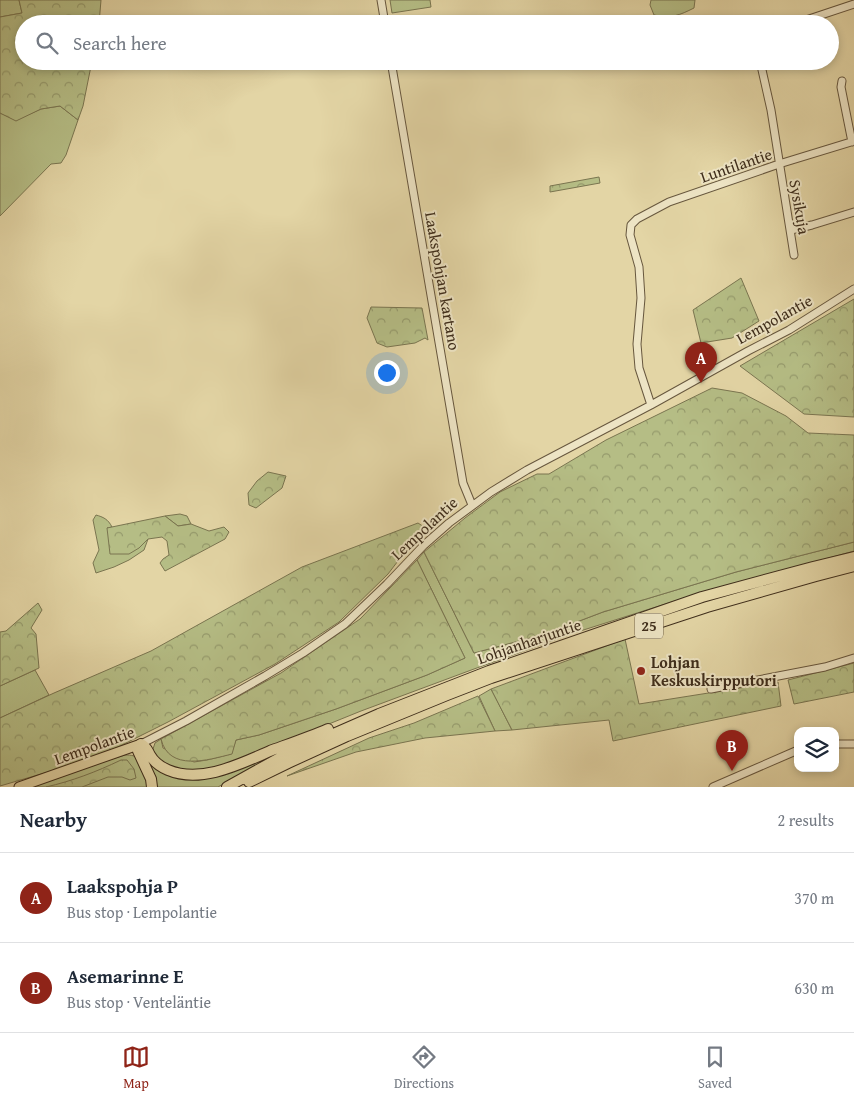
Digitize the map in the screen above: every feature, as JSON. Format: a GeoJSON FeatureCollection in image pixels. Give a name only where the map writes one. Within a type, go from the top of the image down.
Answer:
{"type":"FeatureCollection","features":[{"type":"Feature","properties":{"kind":"highway","name":"Lohjanharjuntie"},"geometry":{"type":"LineString","coordinates":[[227,787],[283,756],[379,714],[489,671],[702,597],[854,557]]}},
{"type":"Feature","properties":{"kind":"highway","name":"Lohjanharjuntie"},"geometry":{"type":"LineString","coordinates":[[240,787],[347,736],[491,678],[708,607],[854,566]]}},
{"type":"Feature","properties":{"kind":"highway"},"geometry":{"type":"LineString","coordinates":[[152,787],[151,778],[138,751],[141,744],[146,747],[150,755],[161,767],[174,772],[195,775],[229,768],[359,718],[379,714]]}},
{"type":"Feature","properties":{"kind":"main road","name":"Lempolantie"},"geometry":{"type":"LineString","coordinates":[[19,787],[141,744]]}},
{"type":"Feature","properties":{"kind":"street"},"geometry":{"type":"LineString","coordinates":[[381,0],[384,15]]}},
{"type":"Feature","properties":{"kind":"street"},"geometry":{"type":"LineString","coordinates":[[821,15],[854,4]]}},
{"type":"Feature","properties":{"kind":"street","name":"Laakspohjan kartano"},"geometry":{"type":"LineString","coordinates":[[393,70],[463,484],[472,505]]}},
{"type":"Feature","properties":{"kind":"street","name":"Sysikuja"},"geometry":{"type":"LineString","coordinates":[[762,70],[771,110],[794,256]]}},
{"type":"Feature","properties":{"kind":"street"},"geometry":{"type":"LineString","coordinates":[[842,80],[841,87],[853,141]]}},
{"type":"Feature","properties":{"kind":"street","name":"Luntilantie"},"geometry":{"type":"LineString","coordinates":[[650,405],[639,368],[637,344],[641,298],[639,267],[630,234],[631,225],[637,219],[669,202],[853,141]]}},
{"type":"Feature","properties":{"kind":"street"},"geometry":{"type":"LineString","coordinates":[[791,230],[854,212]]}},
{"type":"Feature","properties":{"kind":"street","name":"Lempolantie"},"geometry":{"type":"LineString","coordinates":[[141,744],[265,676],[345,624],[424,545],[472,505],[491,492],[526,470],[789,330],[854,289]]}},
{"type":"Feature","properties":{"kind":"street"},"geometry":{"type":"LineString","coordinates":[[711,689],[818,668],[854,658]]}},
{"type":"Feature","properties":{"kind":"street"},"geometry":{"type":"LineString","coordinates":[[839,744],[854,744]]}},
{"type":"Feature","properties":{"kind":"street"},"geometry":{"type":"LineString","coordinates":[[713,787],[794,752]]}},
{"type":"Feature","properties":{"kind":"green space"},"geometry":{"type":"Polygon","coordinates":[[[0,0],[19,0],[22,13],[0,17],[0,0]]]}},
{"type":"Feature","properties":{"kind":"green space"},"geometry":{"type":"Polygon","coordinates":[[[19,0],[101,0],[100,15],[15,15],[15,70],[90,70],[83,106],[78,120],[60,106],[41,109],[16,121],[0,113],[0,17],[22,13],[19,0]]]}},
{"type":"Feature","properties":{"kind":"green space"},"geometry":{"type":"Polygon","coordinates":[[[390,0],[430,0],[431,7],[392,13],[390,0]]]}},
{"type":"Feature","properties":{"kind":"green space"},"geometry":{"type":"Polygon","coordinates":[[[651,0],[695,0],[694,8],[675,15],[654,15],[650,5],[651,0]]]}},
{"type":"Feature","properties":{"kind":"green space"},"geometry":{"type":"Polygon","coordinates":[[[60,106],[78,120],[66,155],[61,163],[51,164],[0,216],[0,113],[16,120],[41,109],[60,106]]]}},
{"type":"Feature","properties":{"kind":"green space"},"geometry":{"type":"Polygon","coordinates":[[[599,177],[600,183],[550,192],[550,186],[599,177]]]}},
{"type":"Feature","properties":{"kind":"green space"},"geometry":{"type":"Polygon","coordinates":[[[741,278],[759,321],[732,338],[701,343],[693,310],[741,278]]]}},
{"type":"Feature","properties":{"kind":"green space"},"geometry":{"type":"Polygon","coordinates":[[[854,299],[854,417],[804,414],[740,366],[854,299]]]}},
{"type":"Feature","properties":{"kind":"green space"},"geometry":{"type":"Polygon","coordinates":[[[371,307],[422,308],[428,340],[425,338],[415,343],[387,347],[377,343],[367,318],[371,307]]]}},
{"type":"Feature","properties":{"kind":"green space"},"geometry":{"type":"Polygon","coordinates":[[[712,388],[742,393],[786,416],[808,433],[854,435],[854,542],[736,572],[603,612],[545,634],[474,653],[424,552],[500,492],[537,474],[549,474],[606,440],[712,388]]]}},
{"type":"Feature","properties":{"kind":"green space"},"geometry":{"type":"Polygon","coordinates":[[[268,472],[286,476],[282,488],[256,508],[249,505],[248,493],[257,481],[268,472]]]}},
{"type":"Feature","properties":{"kind":"green space"},"geometry":{"type":"Polygon","coordinates":[[[180,514],[187,516],[191,524],[178,526],[165,516],[180,514]]]}},
{"type":"Feature","properties":{"kind":"green space"},"geometry":{"type":"Polygon","coordinates":[[[96,515],[109,522],[112,527],[107,528],[139,548],[148,539],[144,550],[129,560],[96,573],[93,563],[99,550],[93,520],[96,515]]]}},
{"type":"Feature","properties":{"kind":"green space"},"geometry":{"type":"Polygon","coordinates":[[[165,516],[178,526],[191,524],[209,531],[224,527],[229,532],[225,539],[165,571],[160,563],[169,555],[167,541],[162,537],[148,539],[129,554],[110,554],[107,528],[165,516]]]}},
{"type":"Feature","properties":{"kind":"green space"},"geometry":{"type":"Polygon","coordinates":[[[418,523],[424,527],[388,574],[339,622],[275,664],[110,751],[0,786],[0,718],[151,651],[302,567],[418,523]]]}},
{"type":"Feature","properties":{"kind":"green space"},"geometry":{"type":"Polygon","coordinates":[[[854,542],[854,551],[678,600],[574,633],[361,711],[225,766],[190,771],[169,767],[155,755],[153,749],[155,743],[161,739],[163,748],[194,762],[231,754],[236,740],[259,735],[336,709],[427,675],[465,658],[417,560],[424,552],[474,653],[545,634],[603,612],[736,572],[854,542]]]}},
{"type":"Feature","properties":{"kind":"green space"},"geometry":{"type":"Polygon","coordinates":[[[417,560],[465,658],[427,675],[336,709],[259,735],[236,740],[232,754],[201,761],[190,761],[172,756],[165,749],[161,739],[281,673],[360,619],[417,560]]]}},
{"type":"Feature","properties":{"kind":"green space"},"geometry":{"type":"Polygon","coordinates":[[[38,603],[42,610],[31,628],[36,634],[39,668],[0,686],[0,632],[6,631],[38,603]]]}},
{"type":"Feature","properties":{"kind":"green space"},"geometry":{"type":"Polygon","coordinates":[[[625,639],[639,704],[778,682],[781,706],[613,741],[609,720],[512,730],[491,689],[625,639]]]}},
{"type":"Feature","properties":{"kind":"green space"},"geometry":{"type":"Polygon","coordinates":[[[854,663],[854,692],[794,704],[788,680],[854,663]]]}},
{"type":"Feature","properties":{"kind":"green space"},"geometry":{"type":"Polygon","coordinates":[[[35,670],[49,695],[0,718],[0,686],[35,670]]]}},
{"type":"Feature","properties":{"kind":"green space"},"geometry":{"type":"Polygon","coordinates":[[[491,689],[512,730],[495,731],[479,696],[491,689]]]}},
{"type":"Feature","properties":{"kind":"green space"},"geometry":{"type":"Polygon","coordinates":[[[478,696],[495,731],[425,738],[356,752],[287,776],[369,738],[414,723],[478,696]]]}},
{"type":"Feature","properties":{"kind":"green space"},"geometry":{"type":"Polygon","coordinates":[[[284,750],[218,787],[154,787],[144,752],[181,777],[284,750]]]}},
{"type":"Feature","properties":{"kind":"green space"},"geometry":{"type":"Polygon","coordinates":[[[125,755],[137,758],[148,787],[29,787],[101,762],[125,755]]]}},
{"type":"Feature","properties":{"kind":"green space"},"geometry":{"type":"Polygon","coordinates":[[[121,760],[127,760],[134,769],[136,778],[130,780],[122,777],[108,777],[82,787],[46,787],[84,776],[121,760]]]}},
{"type":"Feature","properties":{"kind":"place","name":"Laakspohja P"},"geometry":{"type":"Point","coordinates":[701,383]}},
{"type":"Feature","properties":{"kind":"place","name":"Lohjan Keskuskirpputori"},"geometry":{"type":"Point","coordinates":[641,671]}},
{"type":"Feature","properties":{"kind":"place","name":"Asemarinne E"},"geometry":{"type":"Point","coordinates":[732,771]}}]}
